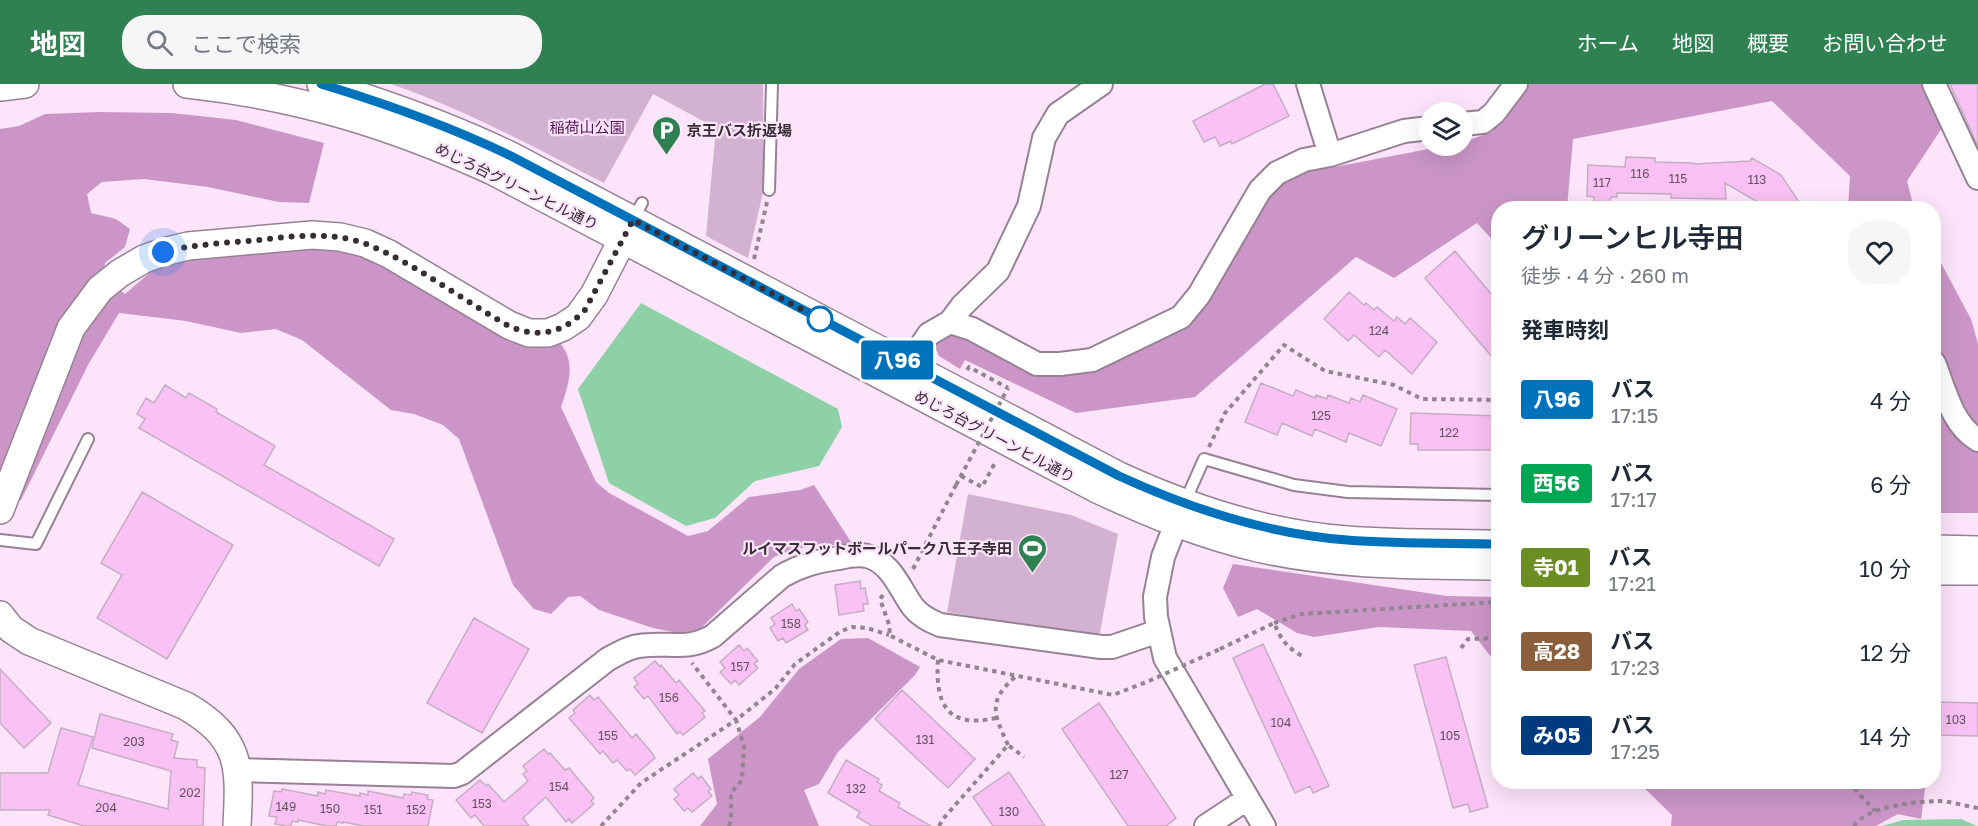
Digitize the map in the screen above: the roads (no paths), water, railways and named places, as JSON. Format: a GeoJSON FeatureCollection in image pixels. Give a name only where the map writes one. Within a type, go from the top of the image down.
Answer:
{"type":"FeatureCollection","features":[{"type":"Feature","properties":{"kind":"street"},"geometry":{"type":"LineString","coordinates":[[0,87],[25,84]]}},
{"type":"Feature","properties":{"kind":"street","name":"めじろ台グリーンヒル通り"},"geometry":{"type":"LineString","coordinates":[[187,84],[238,90],[319,91],[392,106],[477,140],[632,221],[1099,490],[1180,514],[1259,548],[1305,557],[1352,562],[1491,566]]}},
{"type":"Feature","properties":{"kind":"street"},"geometry":{"type":"LineString","coordinates":[[901,374],[929,334],[950,322],[962,306],[998,270],[1029,206],[1044,138],[1058,114],[1101,84]]}},
{"type":"Feature","properties":{"kind":"street"},"geometry":{"type":"LineString","coordinates":[[1308,84],[1330,155]]}},
{"type":"Feature","properties":{"kind":"street"},"geometry":{"type":"LineString","coordinates":[[1473,123],[1483,122],[1494,113],[1516,84]]}},
{"type":"Feature","properties":{"kind":"street"},"geometry":{"type":"LineString","coordinates":[[1934,84],[1978,178]]}},
{"type":"Feature","properties":{"kind":"street"},"geometry":{"type":"LineString","coordinates":[[950,322],[972,329],[1037,364],[1092,360],[1181,317],[1199,295],[1260,190],[1277,173],[1304,160],[1330,155],[1404,131],[1419,129]]}},
{"type":"Feature","properties":{"kind":"street"},"geometry":{"type":"LineString","coordinates":[[0,510],[71,328],[100,289],[120,273],[144,259],[188,246],[312,235],[340,237],[365,243],[389,254],[509,326],[539,333],[563,327],[579,317],[585,310],[632,221]]}},
{"type":"Feature","properties":{"kind":"street"},"geometry":{"type":"LineString","coordinates":[[1941,380],[1958,423],[1969,435],[1978,440]]}},
{"type":"Feature","properties":{"kind":"street"},"geometry":{"type":"LineString","coordinates":[[1180,514],[1159,573],[1155,607],[1165,658],[1264,826]]}},
{"type":"Feature","properties":{"kind":"street","name":"めじろ台グリーンヒル通り"},"geometry":{"type":"LineString","coordinates":[[1180,514],[1303,535],[1347,540],[1491,544]]}},
{"type":"Feature","properties":{"kind":"street"},"geometry":{"type":"LineString","coordinates":[[1941,549],[1978,550]]}},
{"type":"Feature","properties":{"kind":"street"},"geometry":{"type":"LineString","coordinates":[[238,770],[454,776],[462,773],[608,659],[624,650],[637,646],[692,645],[713,636],[782,576],[811,562],[855,555],[866,556],[882,564],[899,583],[914,608],[939,625],[1101,647],[1112,646],[1159,631]]}},
{"type":"Feature","properties":{"kind":"street"},"geometry":{"type":"LineString","coordinates":[[1941,571],[1978,571]]}},
{"type":"Feature","properties":{"kind":"street"},"geometry":{"type":"LineString","coordinates":[[0,615],[11,629],[36,644],[186,706],[207,718],[232,750],[238,770],[237,826]]}},
{"type":"Feature","properties":{"kind":"street"},"geometry":{"type":"LineString","coordinates":[[1206,826],[1247,799]]}},
{"type":"Feature","properties":{"kind":"lane"},"geometry":{"type":"LineString","coordinates":[[769,190],[772,84]]}},
{"type":"Feature","properties":{"kind":"lane"},"geometry":{"type":"LineString","coordinates":[[0,540],[36,544],[88,439]]}},
{"type":"Feature","properties":{"kind":"lane"},"geometry":{"type":"LineString","coordinates":[[1180,514],[1204,459],[1294,484],[1348,492],[1491,495]]}},
{"type":"Feature","properties":{"kind":"place","name":"京王バス折返場"},"geometry":{"type":"Point","coordinates":[666,156]}},
{"type":"Feature","properties":{"kind":"place","name":"ルイマスフットボールパーク八王子寺田"},"geometry":{"type":"Point","coordinates":[1033,574]}},
{"type":"Feature","properties":{"kind":"park label","name":"稲荷山公園"},"geometry":{"type":"Point","coordinates":[587,127]}}]}
